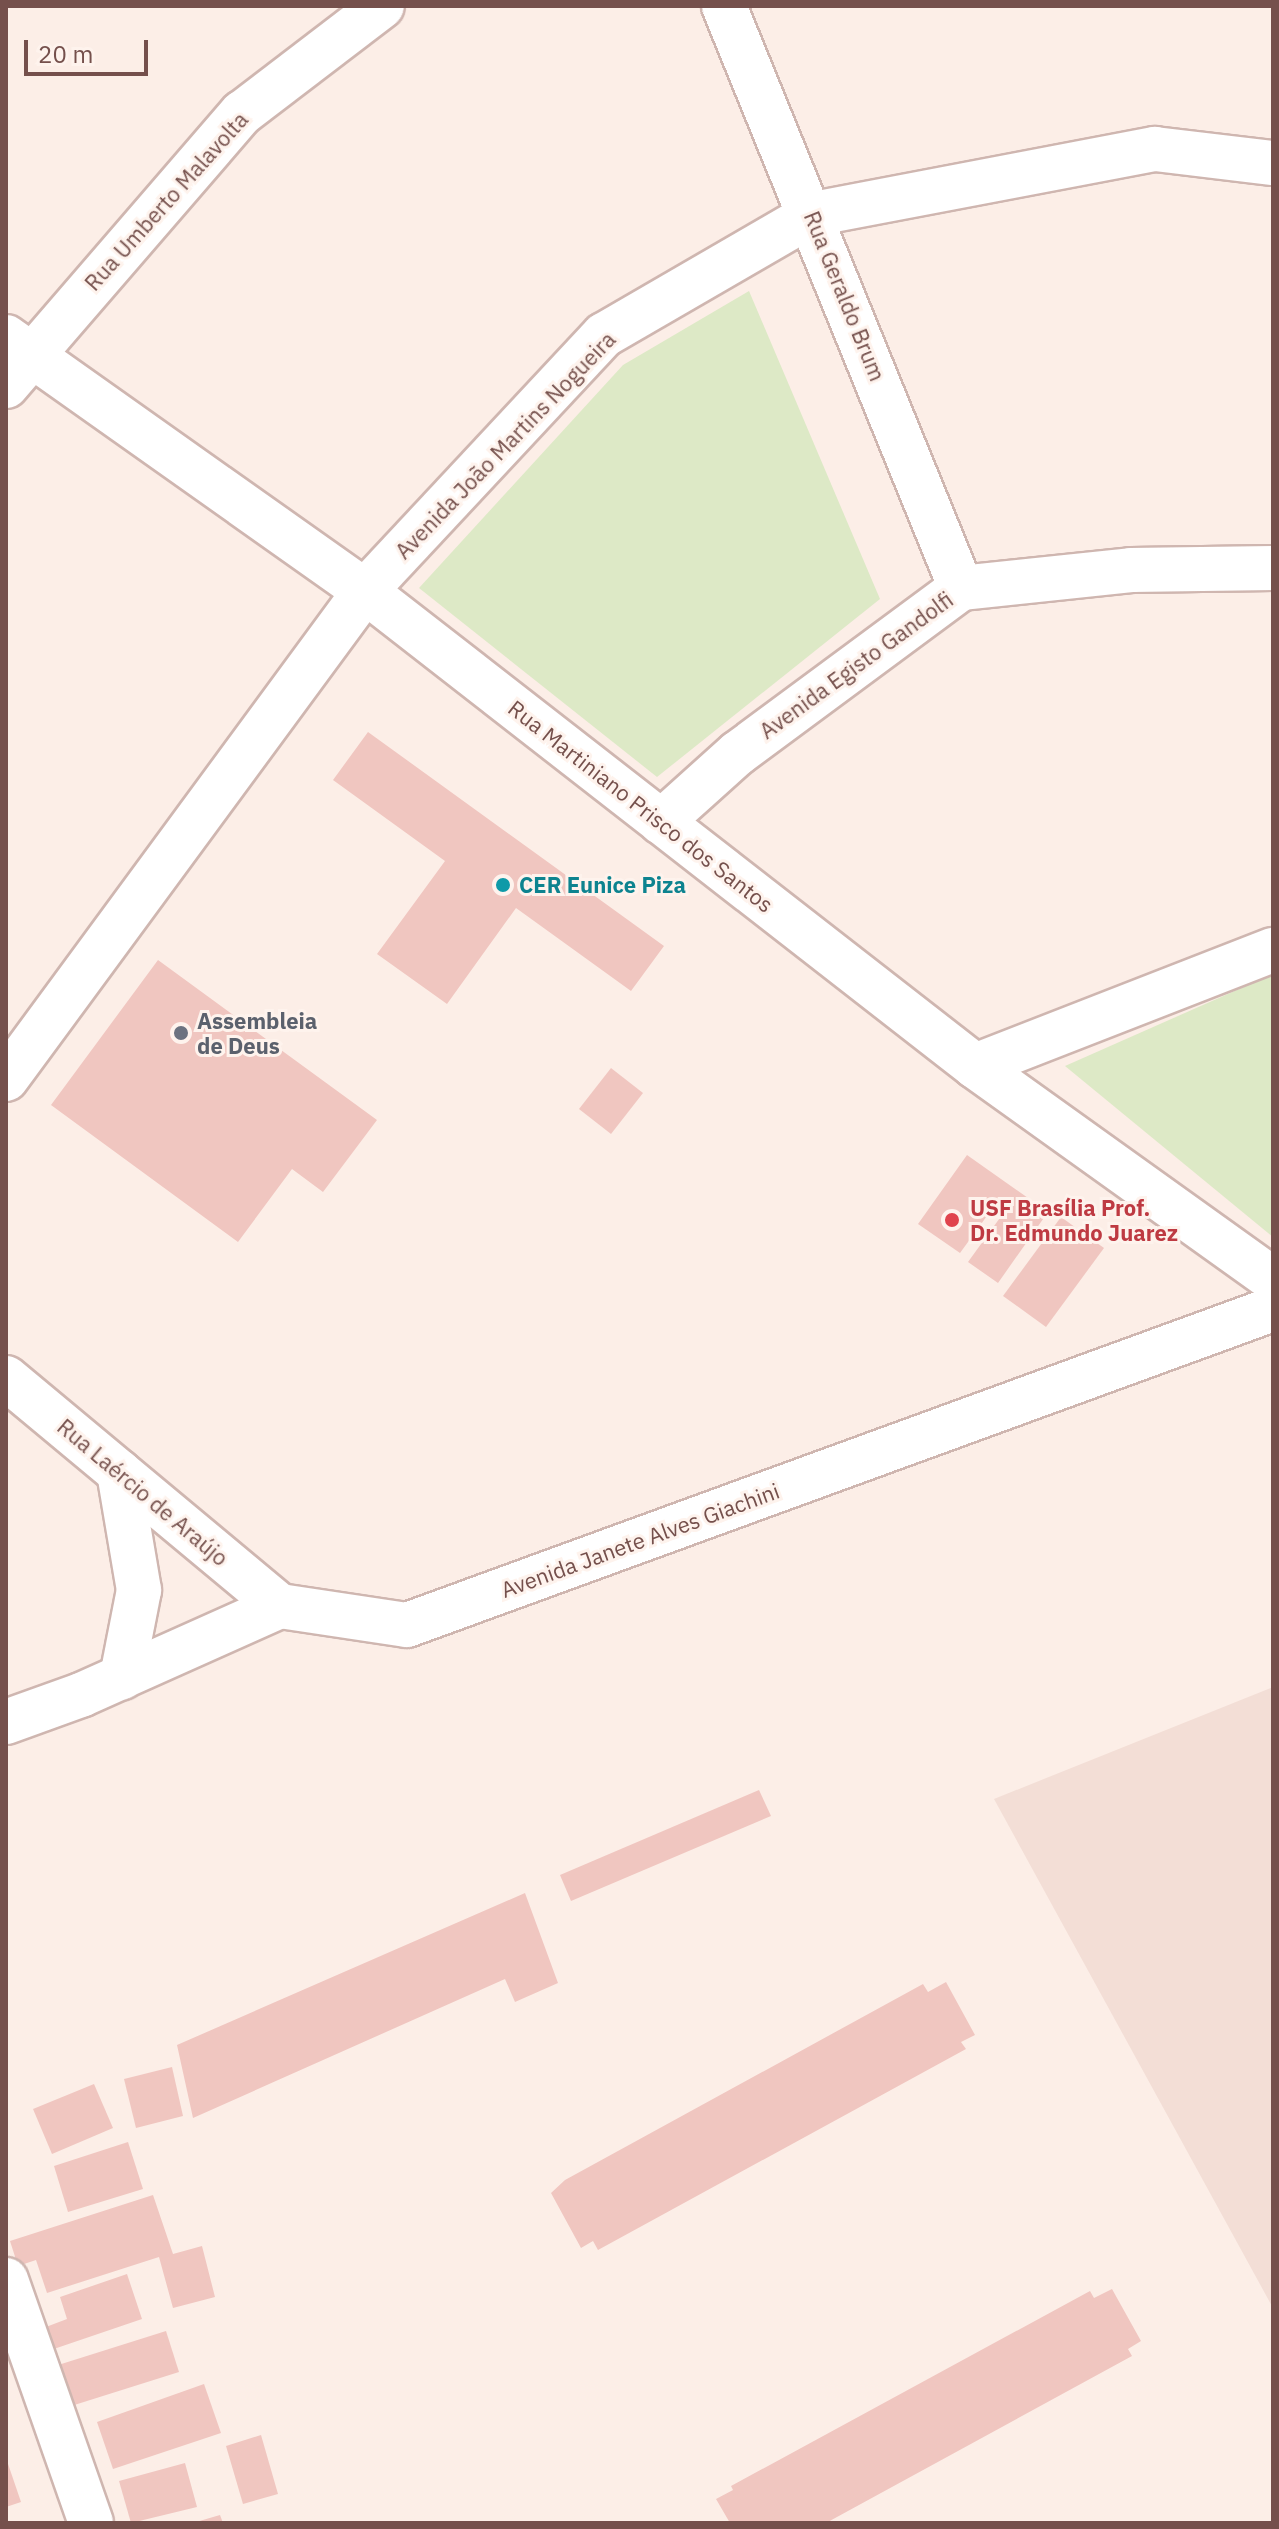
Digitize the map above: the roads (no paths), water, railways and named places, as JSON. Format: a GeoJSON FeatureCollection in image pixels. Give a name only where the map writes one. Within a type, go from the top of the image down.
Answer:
{"type":"FeatureCollection","features":[{"type":"Feature","properties":{"kind":"street","name":"Rua Umberto Malavolta"},"geometry":{"type":"LineString","coordinates":[[14,359],[242,113],[382,6]]}},
{"type":"Feature","properties":{"kind":"street","name":"Rua Geraldo Brum"},"geometry":{"type":"LineString","coordinates":[[724,6],[813,214],[961,588]]}},
{"type":"Feature","properties":{"kind":"street","name":"Avenida João Martins Nogueira"},"geometry":{"type":"LineString","coordinates":[[6,1079],[365,591],[604,335],[813,214],[1155,149],[1273,163]]}},
{"type":"Feature","properties":{"kind":"street","name":"Rua Martiniano Prisco dos Santos"},"geometry":{"type":"LineString","coordinates":[[14,359],[365,591],[975,1066],[1273,1279]]}},
{"type":"Feature","properties":{"kind":"street","name":"Avenida Egisto Gandolfi"},"geometry":{"type":"LineString","coordinates":[[661,822],[738,753],[961,588],[1131,570],[1273,568]]}},
{"type":"Feature","properties":{"kind":"street"},"geometry":{"type":"LineString","coordinates":[[975,1066],[1273,950]]}},
{"type":"Feature","properties":{"kind":"street","name":"Avenida Janete Alves Giachini"},"geometry":{"type":"LineString","coordinates":[[280,1606],[407,1625],[1273,1309]]}},
{"type":"Feature","properties":{"kind":"street","name":"Rua Laércio de Araújo"},"geometry":{"type":"LineString","coordinates":[[6,1378],[280,1606]]}},
{"type":"Feature","properties":{"kind":"street"},"geometry":{"type":"LineString","coordinates":[[119,1472],[139,1590],[122,1677]]}},
{"type":"Feature","properties":{"kind":"street"},"geometry":{"type":"LineString","coordinates":[[6,1722],[122,1677],[280,1606]]}},
{"type":"Feature","properties":{"kind":"street"},"geometry":{"type":"LineString","coordinates":[[6,2280],[91,2523]]}},
{"type":"Feature","properties":{"kind":"place","name":"CER Eunice Piza"},"geometry":{"type":"Point","coordinates":[503,885]}},
{"type":"Feature","properties":{"kind":"place","name":"Assembleia de Deus"},"geometry":{"type":"Point","coordinates":[181,1033]}},
{"type":"Feature","properties":{"kind":"place","name":"USF Brasília Prof. Dr. Edmundo Juarez"},"geometry":{"type":"Point","coordinates":[952,1220]}}]}
